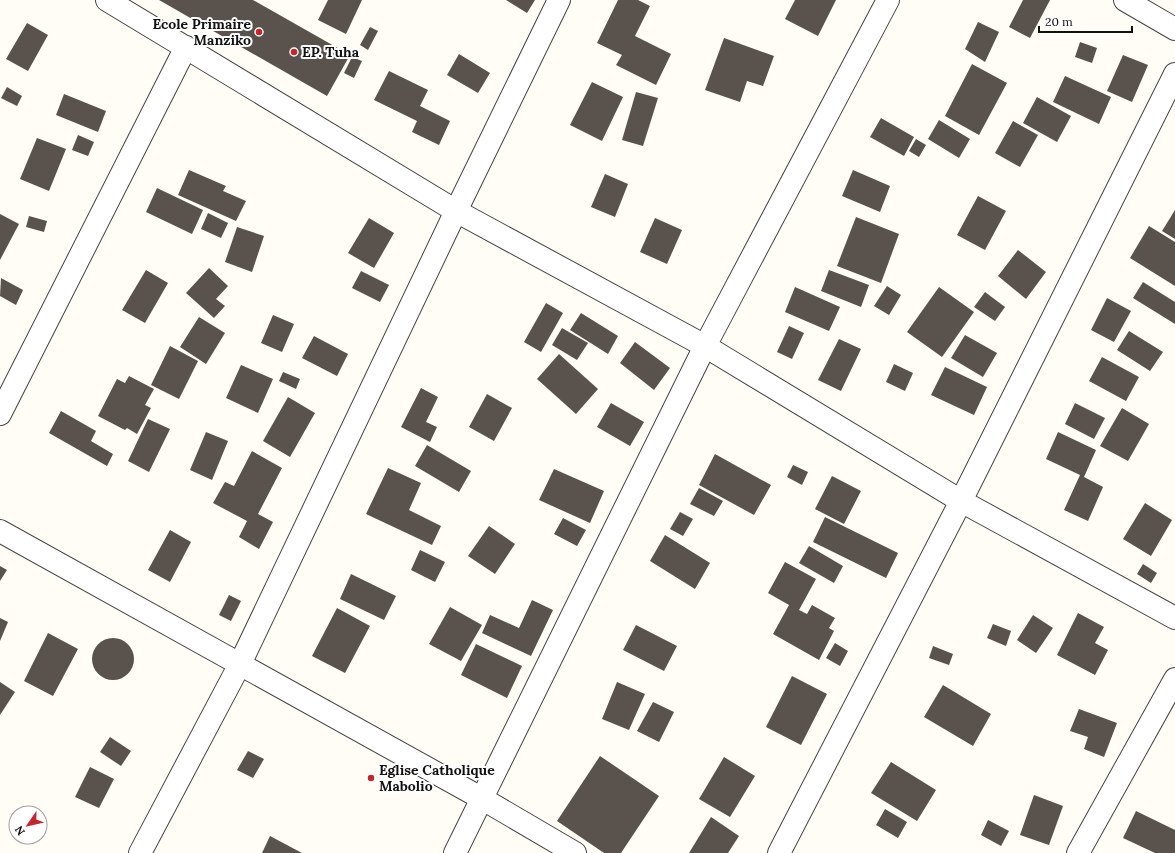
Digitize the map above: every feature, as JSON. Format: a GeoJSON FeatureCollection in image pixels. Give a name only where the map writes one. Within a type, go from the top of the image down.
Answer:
{"type":"FeatureCollection","features":[{"type":"Feature","properties":{"kind":"street"},"geometry":{"type":"LineString","coordinates":[[107,0],[456,211],[705,346],[961,501],[1175,618]]}},
{"type":"Feature","properties":{"kind":"street"},"geometry":{"type":"LineString","coordinates":[[140,853],[240,664],[456,211],[559,0]]}},
{"type":"Feature","properties":{"kind":"street"},"geometry":{"type":"LineString","coordinates":[[455,853],[705,346],[888,0]]}},
{"type":"Feature","properties":{"kind":"street"},"geometry":{"type":"LineString","coordinates":[[1126,0],[1175,29]]}},
{"type":"Feature","properties":{"kind":"street"},"geometry":{"type":"LineString","coordinates":[[0,414],[186,48]]}},
{"type":"Feature","properties":{"kind":"street"},"geometry":{"type":"LineString","coordinates":[[778,853],[961,501],[1175,74]]}},
{"type":"Feature","properties":{"kind":"street"},"geometry":{"type":"LineString","coordinates":[[0,531],[482,798],[575,853]]}},
{"type":"Feature","properties":{"kind":"street"},"geometry":{"type":"LineString","coordinates":[[1078,853],[1175,679]]}},
{"type":"Feature","properties":{"kind":"building"},"geometry":{"type":"Polygon","coordinates":[[[159,0],[253,0],[350,55],[327,96],[159,0]]]}},
{"type":"Feature","properties":{"kind":"building"},"geometry":{"type":"Polygon","coordinates":[[[328,0],[362,0],[346,34],[318,20],[328,0]]]}},
{"type":"Feature","properties":{"kind":"building"},"geometry":{"type":"Polygon","coordinates":[[[506,0],[535,0],[527,13],[506,0]]]}},
{"type":"Feature","properties":{"kind":"building"},"geometry":{"type":"Polygon","coordinates":[[[618,0],[638,0],[650,6],[635,36],[671,54],[656,85],[616,65],[622,55],[597,43],[618,0]]]}},
{"type":"Feature","properties":{"kind":"building"},"geometry":{"type":"Polygon","coordinates":[[[795,0],[836,0],[818,36],[785,19],[795,0]]]}},
{"type":"Feature","properties":{"kind":"building"},"geometry":{"type":"Polygon","coordinates":[[[1023,0],[1050,0],[1030,38],[1009,27],[1023,0]]]}},
{"type":"Feature","properties":{"kind":"building"},"geometry":{"type":"Polygon","coordinates":[[[978,22],[999,32],[985,62],[965,49],[978,22]]]}},
{"type":"Feature","properties":{"kind":"building"},"geometry":{"type":"Polygon","coordinates":[[[27,23],[48,35],[28,71],[6,59],[27,23]]]}},
{"type":"Feature","properties":{"kind":"building"},"geometry":{"type":"Polygon","coordinates":[[[370,27],[378,31],[368,50],[360,45],[370,27]]]}},
{"type":"Feature","properties":{"kind":"building"},"geometry":{"type":"Polygon","coordinates":[[[724,38],[774,56],[763,86],[747,81],[740,102],[705,90],[724,38]]]}},
{"type":"Feature","properties":{"kind":"building"},"geometry":{"type":"Polygon","coordinates":[[[1080,42],[1097,48],[1092,63],[1075,57],[1080,42]]]}},
{"type":"Feature","properties":{"kind":"building"},"geometry":{"type":"Polygon","coordinates":[[[459,54],[490,73],[478,93],[447,75],[459,54]]]}},
{"type":"Feature","properties":{"kind":"building"},"geometry":{"type":"Polygon","coordinates":[[[1123,55],[1148,65],[1132,102],[1107,91],[1123,55]]]}},
{"type":"Feature","properties":{"kind":"building"},"geometry":{"type":"Polygon","coordinates":[[[352,57],[362,61],[354,78],[344,73],[352,57]]]}},
{"type":"Feature","properties":{"kind":"building"},"geometry":{"type":"Polygon","coordinates":[[[972,64],[1007,83],[979,135],[945,116],[972,64]]]}},
{"type":"Feature","properties":{"kind":"building"},"geometry":{"type":"Polygon","coordinates":[[[389,71],[428,90],[420,106],[450,121],[439,145],[412,132],[417,121],[374,100],[389,71]]]}},
{"type":"Feature","properties":{"kind":"building"},"geometry":{"type":"Polygon","coordinates":[[[1065,76],[1111,97],[1099,124],[1053,102],[1065,76]]]}},
{"type":"Feature","properties":{"kind":"building"},"geometry":{"type":"Polygon","coordinates":[[[592,82],[623,97],[602,141],[570,125],[592,82]]]}},
{"type":"Feature","properties":{"kind":"building"},"geometry":{"type":"Polygon","coordinates":[[[7,87],[22,96],[17,106],[1,98],[7,87]]]}},
{"type":"Feature","properties":{"kind":"building"},"geometry":{"type":"Polygon","coordinates":[[[636,92],[658,98],[643,146],[622,140],[636,92]]]}},
{"type":"Feature","properties":{"kind":"building"},"geometry":{"type":"Polygon","coordinates":[[[64,94],[106,111],[98,132],[56,115],[64,94]]]}},
{"type":"Feature","properties":{"kind":"building"},"geometry":{"type":"Polygon","coordinates":[[[1037,97],[1071,116],[1057,142],[1023,123],[1037,97]]]}},
{"type":"Feature","properties":{"kind":"building"},"geometry":{"type":"Polygon","coordinates":[[[881,118],[914,137],[904,156],[870,137],[881,118]]]}},
{"type":"Feature","properties":{"kind":"building"},"geometry":{"type":"Polygon","coordinates":[[[939,120],[970,139],[959,158],[928,139],[939,120]]]}},
{"type":"Feature","properties":{"kind":"building"},"geometry":{"type":"Polygon","coordinates":[[[1013,121],[1038,135],[1020,167],[995,153],[1013,121]]]}},
{"type":"Feature","properties":{"kind":"building"},"geometry":{"type":"Polygon","coordinates":[[[78,135],[94,142],[88,156],[72,150],[78,135]]]}},
{"type":"Feature","properties":{"kind":"building"},"geometry":{"type":"Polygon","coordinates":[[[37,138],[66,149],[49,191],[20,179],[37,138]]]}},
{"type":"Feature","properties":{"kind":"building"},"geometry":{"type":"Polygon","coordinates":[[[916,139],[926,145],[919,157],[909,151],[916,139]]]}},
{"type":"Feature","properties":{"kind":"building"},"geometry":{"type":"Polygon","coordinates":[[[189,170],[226,186],[223,191],[246,201],[236,221],[178,195],[189,170]]]}},
{"type":"Feature","properties":{"kind":"building"},"geometry":{"type":"Polygon","coordinates":[[[853,170],[890,186],[880,212],[842,196],[853,170]]]}},
{"type":"Feature","properties":{"kind":"building"},"geometry":{"type":"Polygon","coordinates":[[[605,174],[628,184],[615,217],[591,207],[605,174]]]}},
{"type":"Feature","properties":{"kind":"building"},"geometry":{"type":"Polygon","coordinates":[[[157,188],[203,210],[192,234],[146,212],[157,188]]]}},
{"type":"Feature","properties":{"kind":"building"},"geometry":{"type":"Polygon","coordinates":[[[978,196],[1006,211],[985,250],[957,235],[978,196]]]}},
{"type":"Feature","properties":{"kind":"building"},"geometry":{"type":"Polygon","coordinates":[[[1175,210],[1175,239],[1162,231],[1175,210]]]}},
{"type":"Feature","properties":{"kind":"building"},"geometry":{"type":"Polygon","coordinates":[[[208,213],[228,223],[221,238],[201,229],[208,213]]]}},
{"type":"Feature","properties":{"kind":"building"},"geometry":{"type":"Polygon","coordinates":[[[0,214],[19,224],[0,260],[0,214]]]}},
{"type":"Feature","properties":{"kind":"building"},"geometry":{"type":"Polygon","coordinates":[[[29,216],[47,221],[44,232],[26,227],[29,216]]]}},
{"type":"Feature","properties":{"kind":"building"},"geometry":{"type":"Polygon","coordinates":[[[856,217],[899,234],[881,283],[837,266],[856,217]]]}},
{"type":"Feature","properties":{"kind":"building"},"geometry":{"type":"Polygon","coordinates":[[[369,218],[394,233],[374,268],[348,253],[369,218]]]}},
{"type":"Feature","properties":{"kind":"building"},"geometry":{"type":"Polygon","coordinates":[[[655,218],[682,230],[667,264],[640,252],[655,218]]]}},
{"type":"Feature","properties":{"kind":"building"},"geometry":{"type":"Polygon","coordinates":[[[1149,226],[1175,242],[1175,286],[1130,258],[1149,226]]]}},
{"type":"Feature","properties":{"kind":"building"},"geometry":{"type":"Polygon","coordinates":[[[237,227],[264,236],[252,272],[225,262],[237,227]]]}},
{"type":"Feature","properties":{"kind":"building"},"geometry":{"type":"Polygon","coordinates":[[[1018,250],[1046,272],[1026,299],[998,276],[1018,250]]]}},
{"type":"Feature","properties":{"kind":"building"},"geometry":{"type":"Polygon","coordinates":[[[209,268],[228,286],[216,299],[225,306],[214,318],[186,293],[209,268]]]}},
{"type":"Feature","properties":{"kind":"building"},"geometry":{"type":"Polygon","coordinates":[[[146,270],[168,283],[145,323],[122,310],[146,270]]]}},
{"type":"Feature","properties":{"kind":"building"},"geometry":{"type":"Polygon","coordinates":[[[829,270],[869,285],[861,307],[821,291],[829,270]]]}},
{"type":"Feature","properties":{"kind":"building"},"geometry":{"type":"Polygon","coordinates":[[[361,271],[389,285],[380,302],[352,288],[361,271]]]}},
{"type":"Feature","properties":{"kind":"building"},"geometry":{"type":"Polygon","coordinates":[[[1,278],[23,290],[16,305],[0,296],[1,278]]]}},
{"type":"Feature","properties":{"kind":"building"},"geometry":{"type":"Polygon","coordinates":[[[1143,282],[1175,302],[1175,324],[1133,298],[1143,282]]]}},
{"type":"Feature","properties":{"kind":"building"},"geometry":{"type":"Polygon","coordinates":[[[887,286],[901,295],[889,315],[874,306],[887,286]]]}},
{"type":"Feature","properties":{"kind":"building"},"geometry":{"type":"Polygon","coordinates":[[[795,287],[840,307],[829,331],[785,312],[795,287]]]}},
{"type":"Feature","properties":{"kind":"building"},"geometry":{"type":"Polygon","coordinates":[[[939,287],[974,312],[942,357],[907,332],[939,287]]]}},
{"type":"Feature","properties":{"kind":"building"},"geometry":{"type":"Polygon","coordinates":[[[985,292],[1005,307],[995,321],[974,307],[985,292]]]}},
{"type":"Feature","properties":{"kind":"building"},"geometry":{"type":"Polygon","coordinates":[[[1107,298],[1131,311],[1114,342],[1091,330],[1107,298]]]}},
{"type":"Feature","properties":{"kind":"building"},"geometry":{"type":"Polygon","coordinates":[[[546,303],[563,313],[541,352],[524,342],[546,303]]]}},
{"type":"Feature","properties":{"kind":"building"},"geometry":{"type":"Polygon","coordinates":[[[581,313],[618,336],[608,354],[570,330],[581,313]]]}},
{"type":"Feature","properties":{"kind":"building"},"geometry":{"type":"Polygon","coordinates":[[[273,315],[294,324],[282,352],[261,343],[273,315]]]}},
{"type":"Feature","properties":{"kind":"building"},"geometry":{"type":"Polygon","coordinates":[[[199,317],[225,333],[206,364],[180,347],[199,317]]]}},
{"type":"Feature","properties":{"kind":"building"},"geometry":{"type":"Polygon","coordinates":[[[789,326],[804,333],[792,359],[777,352],[789,326]]]}},
{"type":"Feature","properties":{"kind":"building"},"geometry":{"type":"Polygon","coordinates":[[[562,328],[588,343],[577,360],[552,345],[562,328]]]}},
{"type":"Feature","properties":{"kind":"building"},"geometry":{"type":"Polygon","coordinates":[[[1129,331],[1163,352],[1150,371],[1117,350],[1129,331]]]}},
{"type":"Feature","properties":{"kind":"building"},"geometry":{"type":"Polygon","coordinates":[[[965,335],[997,353],[983,377],[951,358],[965,335]]]}},
{"type":"Feature","properties":{"kind":"building"},"geometry":{"type":"Polygon","coordinates":[[[314,336],[348,354],[337,376],[302,358],[314,336]]]}},
{"type":"Feature","properties":{"kind":"building"},"geometry":{"type":"Polygon","coordinates":[[[839,339],[861,349],[841,391],[818,380],[839,339]]]}},
{"type":"Feature","properties":{"kind":"building"},"geometry":{"type":"Polygon","coordinates":[[[635,342],[670,368],[654,390],[620,363],[635,342]]]}},
{"type":"Feature","properties":{"kind":"building"},"geometry":{"type":"Polygon","coordinates":[[[170,346],[198,361],[179,399],[151,385],[170,346]]]}},
{"type":"Feature","properties":{"kind":"building"},"geometry":{"type":"Polygon","coordinates":[[[559,354],[598,389],[576,414],[537,379],[559,354]]]}},
{"type":"Feature","properties":{"kind":"building"},"geometry":{"type":"Polygon","coordinates":[[[1102,357],[1139,377],[1126,401],[1089,381],[1102,357]]]}},
{"type":"Feature","properties":{"kind":"building"},"geometry":{"type":"Polygon","coordinates":[[[894,364],[913,373],[905,391],[886,382],[894,364]]]}},
{"type":"Feature","properties":{"kind":"building"},"geometry":{"type":"Polygon","coordinates":[[[241,365],[273,379],[258,413],[226,398],[241,365]]]}},
{"type":"Feature","properties":{"kind":"building"},"geometry":{"type":"Polygon","coordinates":[[[945,367],[987,387],[974,415],[931,395],[945,367]]]}},
{"type":"Feature","properties":{"kind":"building"},"geometry":{"type":"Polygon","coordinates":[[[283,372],[300,379],[296,389],[279,381],[283,372]]]}},
{"type":"Feature","properties":{"kind":"building"},"geometry":{"type":"Polygon","coordinates":[[[129,376],[154,389],[145,405],[151,408],[137,434],[127,428],[125,430],[98,416],[117,379],[125,383],[129,376]]]}},
{"type":"Feature","properties":{"kind":"building"},"geometry":{"type":"Polygon","coordinates":[[[421,388],[438,397],[426,422],[437,427],[430,442],[401,427],[421,388]]]}},
{"type":"Feature","properties":{"kind":"building"},"geometry":{"type":"Polygon","coordinates":[[[487,394],[512,408],[494,441],[469,427],[487,394]]]}},
{"type":"Feature","properties":{"kind":"building"},"geometry":{"type":"Polygon","coordinates":[[[288,397],[315,413],[290,457],[263,441],[288,397]]]}},
{"type":"Feature","properties":{"kind":"building"},"geometry":{"type":"Polygon","coordinates":[[[611,403],[644,422],[630,446],[597,427],[611,403]]]}},
{"type":"Feature","properties":{"kind":"building"},"geometry":{"type":"Polygon","coordinates":[[[1075,403],[1105,418],[1094,439],[1065,424],[1075,403]]]}},
{"type":"Feature","properties":{"kind":"building"},"geometry":{"type":"Polygon","coordinates":[[[1122,408],[1149,424],[1128,461],[1100,446],[1122,408]]]}},
{"type":"Feature","properties":{"kind":"building"},"geometry":{"type":"Polygon","coordinates":[[[61,411],[96,431],[91,441],[113,454],[107,466],[49,433],[61,411]]]}},
{"type":"Feature","properties":{"kind":"building"},"geometry":{"type":"Polygon","coordinates":[[[148,419],[170,429],[149,472],[128,461],[148,419]]]}},
{"type":"Feature","properties":{"kind":"building"},"geometry":{"type":"Polygon","coordinates":[[[206,432],[228,441],[212,480],[190,470],[206,432]]]}},
{"type":"Feature","properties":{"kind":"building"},"geometry":{"type":"Polygon","coordinates":[[[1058,432],[1096,450],[1084,477],[1103,487],[1088,521],[1064,510],[1080,475],[1046,459],[1058,432]]]}},
{"type":"Feature","properties":{"kind":"building"},"geometry":{"type":"Polygon","coordinates":[[[427,445],[471,471],[459,492],[415,466],[427,445]]]}},
{"type":"Feature","properties":{"kind":"building"},"geometry":{"type":"Polygon","coordinates":[[[252,451],[282,468],[258,514],[273,522],[259,549],[239,537],[247,521],[213,503],[225,482],[234,486],[252,451]]]}},
{"type":"Feature","properties":{"kind":"building"},"geometry":{"type":"Polygon","coordinates":[[[715,454],[771,485],[754,515],[699,485],[715,454]]]}},
{"type":"Feature","properties":{"kind":"building"},"geometry":{"type":"Polygon","coordinates":[[[793,465],[808,472],[802,485],[787,477],[793,465]]]}},
{"type":"Feature","properties":{"kind":"building"},"geometry":{"type":"Polygon","coordinates":[[[388,468],[421,483],[409,510],[441,526],[432,545],[366,514],[388,468]]]}},
{"type":"Feature","properties":{"kind":"building"},"geometry":{"type":"Polygon","coordinates":[[[554,469],[604,491],[590,523],[539,500],[554,469]]]}},
{"type":"Feature","properties":{"kind":"building"},"geometry":{"type":"Polygon","coordinates":[[[832,476],[861,491],[844,524],[815,509],[832,476]]]}},
{"type":"Feature","properties":{"kind":"building"},"geometry":{"type":"Polygon","coordinates":[[[699,488],[723,501],[714,516],[690,504],[699,488]]]}},
{"type":"Feature","properties":{"kind":"building"},"geometry":{"type":"Polygon","coordinates":[[[1145,503],[1172,520],[1151,556],[1123,539],[1145,503]]]}},
{"type":"Feature","properties":{"kind":"building"},"geometry":{"type":"Polygon","coordinates":[[[680,512],[693,519],[683,536],[670,529],[680,512]]]}},
{"type":"Feature","properties":{"kind":"building"},"geometry":{"type":"Polygon","coordinates":[[[825,517],[898,553],[886,578],[813,542],[825,517]]]}},
{"type":"Feature","properties":{"kind":"building"},"geometry":{"type":"Polygon","coordinates":[[[563,518],[586,530],[577,546],[554,534],[563,518]]]}},
{"type":"Feature","properties":{"kind":"building"},"geometry":{"type":"Polygon","coordinates":[[[489,526],[515,544],[495,574],[468,556],[489,526]]]}},
{"type":"Feature","properties":{"kind":"building"},"geometry":{"type":"Polygon","coordinates":[[[170,530],[191,542],[170,582],[148,570],[170,530]]]}},
{"type":"Feature","properties":{"kind":"building"},"geometry":{"type":"Polygon","coordinates":[[[665,535],[710,563],[695,589],[650,561],[665,535]]]}},
{"type":"Feature","properties":{"kind":"building"},"geometry":{"type":"Polygon","coordinates":[[[809,546],[843,566],[834,583],[799,563],[809,546]]]}},
{"type":"Feature","properties":{"kind":"building"},"geometry":{"type":"Polygon","coordinates":[[[420,550],[445,562],[435,582],[411,570],[420,550]]]}},
{"type":"Feature","properties":{"kind":"building"},"geometry":{"type":"Polygon","coordinates":[[[785,562],[816,579],[799,610],[807,614],[812,605],[835,618],[829,628],[834,631],[819,660],[773,634],[789,605],[768,593],[785,562]]]}},
{"type":"Feature","properties":{"kind":"building"},"geometry":{"type":"Polygon","coordinates":[[[1143,564],[1157,573],[1151,583],[1137,574],[1143,564]]]}},
{"type":"Feature","properties":{"kind":"building"},"geometry":{"type":"Polygon","coordinates":[[[0,566],[7,570],[0,581],[0,566]]]}},
{"type":"Feature","properties":{"kind":"building"},"geometry":{"type":"Polygon","coordinates":[[[351,574],[396,596],[384,620],[340,599],[351,574]]]}},
{"type":"Feature","properties":{"kind":"building"},"geometry":{"type":"Polygon","coordinates":[[[229,595],[241,601],[231,621],[219,615],[229,595]]]}},
{"type":"Feature","properties":{"kind":"building"},"geometry":{"type":"Polygon","coordinates":[[[532,600],[553,610],[531,656],[482,633],[490,615],[519,628],[532,600]]]}},
{"type":"Feature","properties":{"kind":"building"},"geometry":{"type":"Polygon","coordinates":[[[450,607],[482,625],[461,661],[429,644],[450,607]]]}},
{"type":"Feature","properties":{"kind":"building"},"geometry":{"type":"Polygon","coordinates":[[[337,608],[370,626],[345,673],[312,656],[337,608]]]}},
{"type":"Feature","properties":{"kind":"building"},"geometry":{"type":"Polygon","coordinates":[[[1078,613],[1104,627],[1095,643],[1108,650],[1095,675],[1057,655],[1078,613]]]}},
{"type":"Feature","properties":{"kind":"building"},"geometry":{"type":"Polygon","coordinates":[[[1033,615],[1053,628],[1036,653],[1017,640],[1033,615]]]}},
{"type":"Feature","properties":{"kind":"building"},"geometry":{"type":"Polygon","coordinates":[[[0,618],[8,622],[0,641],[0,618]]]}},
{"type":"Feature","properties":{"kind":"building"},"geometry":{"type":"Polygon","coordinates":[[[993,624],[1011,631],[1006,646],[987,638],[993,624]]]}},
{"type":"Feature","properties":{"kind":"building"},"geometry":{"type":"Polygon","coordinates":[[[636,625],[677,646],[664,671],[623,650],[636,625]]]}},
{"type":"Feature","properties":{"kind":"building"},"geometry":{"type":"Polygon","coordinates":[[[48,633],[78,649],[53,696],[24,681],[48,633]]]}},
{"type":"Feature","properties":{"kind":"building"},"geometry":{"type":"Polygon","coordinates":[[[113,638],[128,644],[134,659],[128,674],[113,680],[98,674],[92,659],[98,644],[113,638]]]}},
{"type":"Feature","properties":{"kind":"building"},"geometry":{"type":"Polygon","coordinates":[[[835,643],[848,651],[840,666],[826,658],[835,643]]]}},
{"type":"Feature","properties":{"kind":"building"},"geometry":{"type":"Polygon","coordinates":[[[476,644],[522,666],[507,698],[461,675],[476,644]]]}},
{"type":"Feature","properties":{"kind":"building"},"geometry":{"type":"Polygon","coordinates":[[[933,646],[953,654],[949,665],[929,658],[933,646]]]}},
{"type":"Feature","properties":{"kind":"building"},"geometry":{"type":"Polygon","coordinates":[[[792,676],[827,694],[801,745],[766,727],[792,676]]]}},
{"type":"Feature","properties":{"kind":"building"},"geometry":{"type":"Polygon","coordinates":[[[0,682],[15,692],[0,715],[0,682]]]}},
{"type":"Feature","properties":{"kind":"building"},"geometry":{"type":"Polygon","coordinates":[[[617,682],[645,694],[629,730],[602,719],[617,682]]]}},
{"type":"Feature","properties":{"kind":"building"},"geometry":{"type":"Polygon","coordinates":[[[943,685],[991,714],[973,746],[924,717],[943,685]]]}},
{"type":"Feature","properties":{"kind":"building"},"geometry":{"type":"Polygon","coordinates":[[[653,702],[674,712],[659,742],[637,731],[653,702]]]}},
{"type":"Feature","properties":{"kind":"building"},"geometry":{"type":"Polygon","coordinates":[[[1079,709],[1117,723],[1104,757],[1084,749],[1088,737],[1070,731],[1079,709]]]}},
{"type":"Feature","properties":{"kind":"building"},"geometry":{"type":"Polygon","coordinates":[[[110,737],[131,751],[121,766],[100,752],[110,737]]]}},
{"type":"Feature","properties":{"kind":"building"},"geometry":{"type":"Polygon","coordinates":[[[248,751],[264,759],[253,778],[237,770],[248,751]]]}},
{"type":"Feature","properties":{"kind":"building"},"geometry":{"type":"Polygon","coordinates":[[[600,756],[659,796],[621,853],[604,853],[557,821],[600,756]]]}},
{"type":"Feature","properties":{"kind":"building"},"geometry":{"type":"Polygon","coordinates":[[[724,757],[755,776],[730,817],[699,799],[724,757]]]}},
{"type":"Feature","properties":{"kind":"building"},"geometry":{"type":"Polygon","coordinates":[[[891,762],[936,790],[917,821],[871,793],[891,762]]]}},
{"type":"Feature","properties":{"kind":"building"},"geometry":{"type":"Polygon","coordinates":[[[90,767],[114,779],[99,808],[75,797],[90,767]]]}},
{"type":"Feature","properties":{"kind":"building"},"geometry":{"type":"Polygon","coordinates":[[[1034,795],[1063,806],[1049,845],[1020,835],[1034,795]]]}},
{"type":"Feature","properties":{"kind":"building"},"geometry":{"type":"Polygon","coordinates":[[[885,809],[907,822],[898,838],[876,825],[885,809]]]}},
{"type":"Feature","properties":{"kind":"building"},"geometry":{"type":"Polygon","coordinates":[[[1136,811],[1175,830],[1175,853],[1155,853],[1123,838],[1136,811]]]}},
{"type":"Feature","properties":{"kind":"building"},"geometry":{"type":"Polygon","coordinates":[[[711,817],[739,836],[728,853],[689,853],[711,817]]]}},
{"type":"Feature","properties":{"kind":"building"},"geometry":{"type":"Polygon","coordinates":[[[988,820],[1009,831],[1001,846],[981,835],[988,820]]]}},
{"type":"Feature","properties":{"kind":"building"},"geometry":{"type":"Polygon","coordinates":[[[270,836],[302,853],[262,853],[270,836]]]}},
{"type":"Feature","properties":{"kind":"place","name":"Ecole Primaire Manziko"},"geometry":{"type":"Point","coordinates":[259,32]}},
{"type":"Feature","properties":{"kind":"place","name":"EP. Tuha"},"geometry":{"type":"Point","coordinates":[294,52]}},
{"type":"Feature","properties":{"kind":"place","name":"Eglise Catholique Mabolio"},"geometry":{"type":"Point","coordinates":[371,778]}}]}
